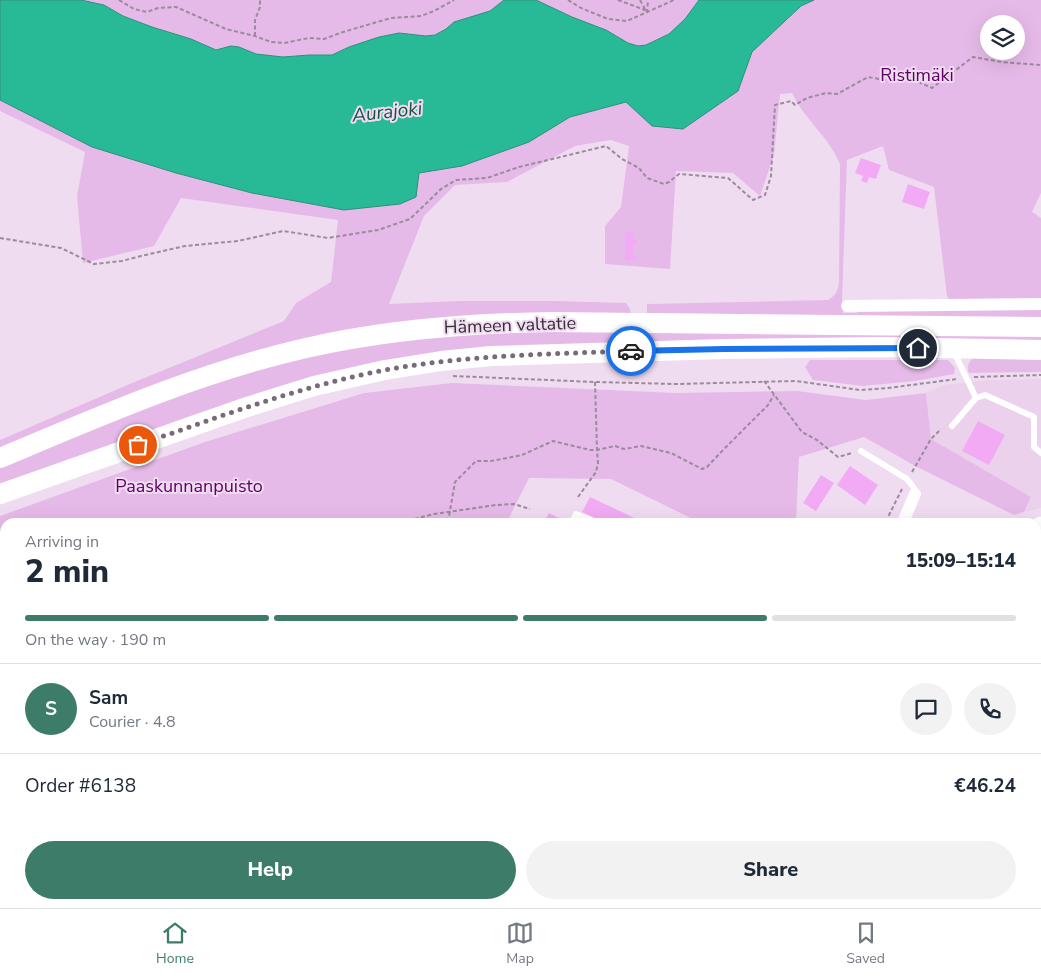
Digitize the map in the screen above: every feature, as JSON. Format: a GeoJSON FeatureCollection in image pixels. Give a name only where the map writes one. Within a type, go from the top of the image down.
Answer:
{"type":"FeatureCollection","features":[{"type":"Feature","properties":{"kind":"highway","name":"Hämeen valtatie"},"geometry":{"type":"LineString","coordinates":[[0,458],[140,400],[230,368],[308,347],[386,333],[446,326],[557,322],[1041,327]]}},
{"type":"Feature","properties":{"kind":"highway","name":"Hämeen valtatie"},"geometry":{"type":"LineString","coordinates":[[0,494],[244,408],[314,386],[394,368],[441,361],[491,356],[724,349],[882,347],[1041,350]]}},
{"type":"Feature","properties":{"kind":"street"},"geometry":{"type":"LineString","coordinates":[[847,306],[1041,304]]}},
{"type":"Feature","properties":{"kind":"street"},"geometry":{"type":"LineString","coordinates":[[904,518],[915,494]]}},
{"type":"Feature","properties":{"kind":"lane"},"geometry":{"type":"LineString","coordinates":[[953,348],[965,378],[976,398]]}},
{"type":"Feature","properties":{"kind":"lane"},"geometry":{"type":"LineString","coordinates":[[952,426],[976,398],[985,395],[1034,417],[1034,447],[1041,453]]}},
{"type":"Feature","properties":{"kind":"lane"},"geometry":{"type":"LineString","coordinates":[[861,451],[907,479],[914,488],[915,494]]}},
{"type":"Feature","properties":{"kind":"lane"},"geometry":{"type":"LineString","coordinates":[[574,518],[576,514],[586,518]]}},
{"type":"Feature","properties":{"kind":"path"},"geometry":{"type":"LineString","coordinates":[[119,0],[134,9],[147,12],[158,8],[176,8],[226,29],[256,36],[271,42],[284,43],[309,38],[324,39],[391,18],[421,16],[454,0]]}},
{"type":"Feature","properties":{"kind":"path"},"geometry":{"type":"LineString","coordinates":[[256,36],[255,20],[260,7],[260,0]]}},
{"type":"Feature","properties":{"kind":"path"},"geometry":{"type":"LineString","coordinates":[[568,0],[581,8],[608,18],[627,21],[674,0]]}},
{"type":"Feature","properties":{"kind":"path"},"geometry":{"type":"LineString","coordinates":[[618,0],[645,10]]}},
{"type":"Feature","properties":{"kind":"path"},"geometry":{"type":"LineString","coordinates":[[640,0],[647,13]]}},
{"type":"Feature","properties":{"kind":"path"},"geometry":{"type":"LineString","coordinates":[[647,13],[648,0]]}},
{"type":"Feature","properties":{"kind":"path"},"geometry":{"type":"LineString","coordinates":[[665,4],[667,0]]}},
{"type":"Feature","properties":{"kind":"path"},"geometry":{"type":"LineString","coordinates":[[0,238],[61,248],[94,264],[122,261],[185,246],[238,241],[283,231],[328,238],[378,230],[410,218],[441,189],[456,180],[487,178],[519,167],[606,146],[622,159],[638,168],[647,178],[664,184],[679,174],[728,178],[753,200],[765,195],[771,176],[775,105],[791,101],[795,105],[807,98],[826,93],[837,94],[868,77],[889,81],[905,76],[932,88],[973,57],[1002,62],[1041,65]]}},
{"type":"Feature","properties":{"kind":"path"},"geometry":{"type":"LineString","coordinates":[[451,376],[676,384],[796,381],[860,390],[988,376],[1041,375]]}},
{"type":"Feature","properties":{"kind":"path"},"geometry":{"type":"LineString","coordinates":[[764,381],[802,432],[817,440],[838,457],[861,451]]}},
{"type":"Feature","properties":{"kind":"path"},"geometry":{"type":"LineString","coordinates":[[578,497],[596,472],[598,463],[595,382]]}},
{"type":"Feature","properties":{"kind":"path"},"geometry":{"type":"LineString","coordinates":[[449,518],[455,482],[476,462],[522,455],[553,441],[590,450],[615,446],[624,449],[641,446],[671,453],[702,469],[707,467],[768,405],[774,395]]}},
{"type":"Feature","properties":{"kind":"path"},"geometry":{"type":"LineString","coordinates":[[418,518],[496,505],[514,504],[530,509]]}},
{"type":"Feature","properties":{"kind":"shaded area"},"geometry":{"type":"Polygon","coordinates":[[[1041,379],[1041,508],[1024,512],[1031,497],[931,439],[926,393],[943,385],[989,380],[1041,379]]]}},
{"type":"Feature","properties":{"kind":"green space"},"geometry":{"type":"Polygon","coordinates":[[[81,0],[504,0],[490,12],[454,22],[435,35],[399,33],[379,37],[332,55],[283,57],[256,54],[231,46],[216,50],[191,39],[123,16],[104,5],[81,0]]]}},
{"type":"Feature","properties":{"kind":"green space"},"geometry":{"type":"Polygon","coordinates":[[[536,0],[699,0],[685,19],[669,34],[647,45],[638,46],[536,0]]]}},
{"type":"Feature","properties":{"kind":"green space","name":"Ristimäki"},"geometry":{"type":"Polygon","coordinates":[[[814,0],[1041,0],[1041,193],[1032,212],[1041,218],[1041,301],[950,300],[947,296],[934,187],[889,170],[883,146],[847,160],[842,300],[843,313],[856,313],[864,309],[1041,306],[1041,319],[647,316],[647,304],[828,300],[836,293],[839,283],[840,164],[830,145],[803,111],[792,93],[780,94],[774,155],[760,196],[733,173],[676,171],[670,269],[605,264],[605,226],[621,207],[629,146],[611,140],[575,146],[507,182],[455,185],[424,216],[389,304],[459,301],[626,303],[630,309],[631,316],[388,325],[0,450],[0,440],[132,383],[284,321],[296,303],[331,282],[338,220],[181,198],[154,246],[83,263],[77,196],[85,152],[0,111],[0,100],[93,147],[176,173],[252,193],[344,210],[400,204],[419,173],[462,166],[529,142],[570,117],[626,102],[652,126],[738,91],[752,52],[801,6],[814,0]]]}},
{"type":"Feature","properties":{"kind":"green space"},"geometry":{"type":"Polygon","coordinates":[[[559,330],[1041,334],[1041,340],[559,347],[253,396],[190,416],[0,486],[0,466],[178,393],[310,355],[459,332],[559,330]]]}},
{"type":"Feature","properties":{"kind":"green space"},"geometry":{"type":"Polygon","coordinates":[[[974,357],[1041,357],[1041,372],[969,373],[968,364],[974,357]]]}},
{"type":"Feature","properties":{"kind":"green space"},"geometry":{"type":"Polygon","coordinates":[[[810,360],[948,360],[955,368],[954,374],[915,381],[863,386],[813,380],[805,367],[810,360]]]}},
{"type":"Feature","properties":{"kind":"green space","name":"Paaskunnanpuisto"},"geometry":{"type":"Polygon","coordinates":[[[452,383],[676,393],[797,391],[866,400],[926,393],[931,439],[1031,497],[1024,512],[1014,515],[917,467],[864,437],[799,457],[796,518],[691,518],[611,479],[529,478],[509,518],[0,518],[0,516],[205,442],[364,393],[452,383]]]}},
{"type":"Feature","properties":{"kind":"water","name":"Aurajoki"},"geometry":{"type":"Polygon","coordinates":[[[0,0],[81,0],[104,5],[123,16],[191,39],[216,50],[231,46],[256,54],[283,57],[332,55],[379,37],[399,33],[435,35],[454,22],[490,11],[504,0],[536,0],[638,46],[646,45],[669,34],[685,19],[699,0],[814,0],[801,6],[752,52],[738,91],[683,129],[652,126],[626,102],[570,117],[529,142],[462,166],[419,173],[416,197],[400,204],[344,210],[252,193],[176,173],[92,147],[0,100],[0,0]]]}},
{"type":"Feature","properties":{"kind":"building"},"geometry":{"type":"Polygon","coordinates":[[[861,158],[881,165],[876,179],[869,177],[867,183],[861,181],[863,176],[855,173],[861,158]]]}},
{"type":"Feature","properties":{"kind":"building"},"geometry":{"type":"Polygon","coordinates":[[[908,184],[930,192],[924,209],[902,202],[908,184]]]}},
{"type":"Feature","properties":{"kind":"building"},"geometry":{"type":"Polygon","coordinates":[[[626,232],[634,233],[633,240],[637,240],[636,244],[633,244],[633,256],[636,256],[636,259],[625,260],[626,232]]]}},
{"type":"Feature","properties":{"kind":"building"},"geometry":{"type":"Polygon","coordinates":[[[978,421],[1005,435],[989,465],[962,451],[978,421]]]}},
{"type":"Feature","properties":{"kind":"building"},"geometry":{"type":"Polygon","coordinates":[[[850,466],[878,485],[865,505],[837,485],[850,466]]]}},
{"type":"Feature","properties":{"kind":"building"},"geometry":{"type":"Polygon","coordinates":[[[821,475],[834,483],[816,511],[803,503],[821,475]]]}},
{"type":"Feature","properties":{"kind":"building"},"geometry":{"type":"Polygon","coordinates":[[[590,497],[635,518],[595,518],[582,512],[590,497]]]}},
{"type":"Feature","properties":{"kind":"building"},"geometry":{"type":"Polygon","coordinates":[[[549,513],[559,518],[546,518],[549,513]]]}},
{"type":"Feature","properties":{"kind":"way so far"},"geometry":{"type":"LineString","coordinates":[[138,445],[314,386],[385,370],[441,361],[491,356],[631,351]]}},
{"type":"Feature","properties":{"kind":"route"},"geometry":{"type":"LineString","coordinates":[[631,351],[918,348]]}}]}
